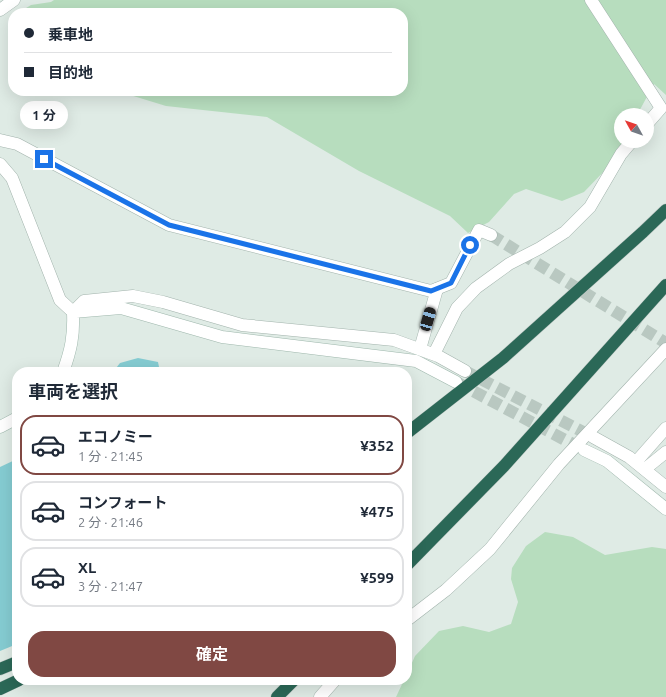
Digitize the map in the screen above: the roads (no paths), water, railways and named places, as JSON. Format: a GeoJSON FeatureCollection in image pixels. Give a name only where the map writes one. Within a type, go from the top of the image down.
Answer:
{"type":"FeatureCollection","features":[{"type":"Feature","properties":{"kind":"highway"},"geometry":{"type":"LineString","coordinates":[[412,429],[503,358],[666,210]]}},
{"type":"Feature","properties":{"kind":"highway"},"geometry":{"type":"LineString","coordinates":[[412,560],[504,466],[666,285]]}},
{"type":"Feature","properties":{"kind":"highway"},"geometry":{"type":"LineString","coordinates":[[0,668],[12,664]]}},
{"type":"Feature","properties":{"kind":"highway"},"geometry":{"type":"LineString","coordinates":[[0,689],[12,683]]}},
{"type":"Feature","properties":{"kind":"highway"},"geometry":{"type":"LineString","coordinates":[[276,697],[289,685]]}},
{"type":"Feature","properties":{"kind":"street"},"geometry":{"type":"LineString","coordinates":[[0,10],[14,0]]}},
{"type":"Feature","properties":{"kind":"street"},"geometry":{"type":"LineString","coordinates":[[591,0],[661,108],[654,116]]}},
{"type":"Feature","properties":{"kind":"street"},"geometry":{"type":"LineString","coordinates":[[0,140],[17,144],[169,225],[431,291],[451,283],[480,230],[490,235]]}},
{"type":"Feature","properties":{"kind":"street"},"geometry":{"type":"LineString","coordinates":[[434,354],[457,308],[476,288],[509,264],[540,248],[565,232],[590,207],[621,154],[626,148]]}},
{"type":"Feature","properties":{"kind":"street"},"geometry":{"type":"LineString","coordinates":[[0,164],[12,178],[60,300],[73,312],[74,329],[70,352],[65,367]]}},
{"type":"Feature","properties":{"kind":"street"},"geometry":{"type":"LineString","coordinates":[[420,349],[437,289]]}},
{"type":"Feature","properties":{"kind":"street"},"geometry":{"type":"LineString","coordinates":[[73,312],[84,301],[132,296],[163,302],[242,326],[394,340],[434,354],[465,371]]}},
{"type":"Feature","properties":{"kind":"street"},"geometry":{"type":"LineString","coordinates":[[73,312],[121,308],[222,337],[416,361],[456,382]]}},
{"type":"Feature","properties":{"kind":"street"},"geometry":{"type":"LineString","coordinates":[[412,616],[446,590],[490,549],[559,464],[666,348]]}},
{"type":"Feature","properties":{"kind":"street"},"geometry":{"type":"LineString","coordinates":[[0,427],[12,421]]}},
{"type":"Feature","properties":{"kind":"street"},"geometry":{"type":"LineString","coordinates":[[641,466],[666,428]]}},
{"type":"Feature","properties":{"kind":"street"},"geometry":{"type":"LineString","coordinates":[[592,437],[641,466],[666,487]]}},
{"type":"Feature","properties":{"kind":"street"},"geometry":{"type":"LineString","coordinates":[[584,450],[607,461],[666,509]]}},
{"type":"Feature","properties":{"kind":"street"},"geometry":{"type":"LineString","coordinates":[[641,466],[666,452]]}},
{"type":"Feature","properties":{"kind":"street"},"geometry":{"type":"LineString","coordinates":[[320,697],[331,685]]}},
{"type":"Feature","properties":{"kind":"water"},"geometry":{"type":"Polygon","coordinates":[[[138,358],[158,362],[159,367],[117,367],[120,363],[138,358]]]}},
{"type":"Feature","properties":{"kind":"water"},"geometry":{"type":"Polygon","coordinates":[[[12,461],[12,646],[0,651],[0,467],[12,461]]]}},
{"type":"Feature","properties":{"kind":"tunnel"},"geometry":{"type":"LineString","coordinates":[[491,235],[666,343]]}},
{"type":"Feature","properties":{"kind":"tunnel"},"geometry":{"type":"LineString","coordinates":[[465,371],[593,437]]}},
{"type":"Feature","properties":{"kind":"tunnel"},"geometry":{"type":"LineString","coordinates":[[458,383],[584,450]]}}]}
